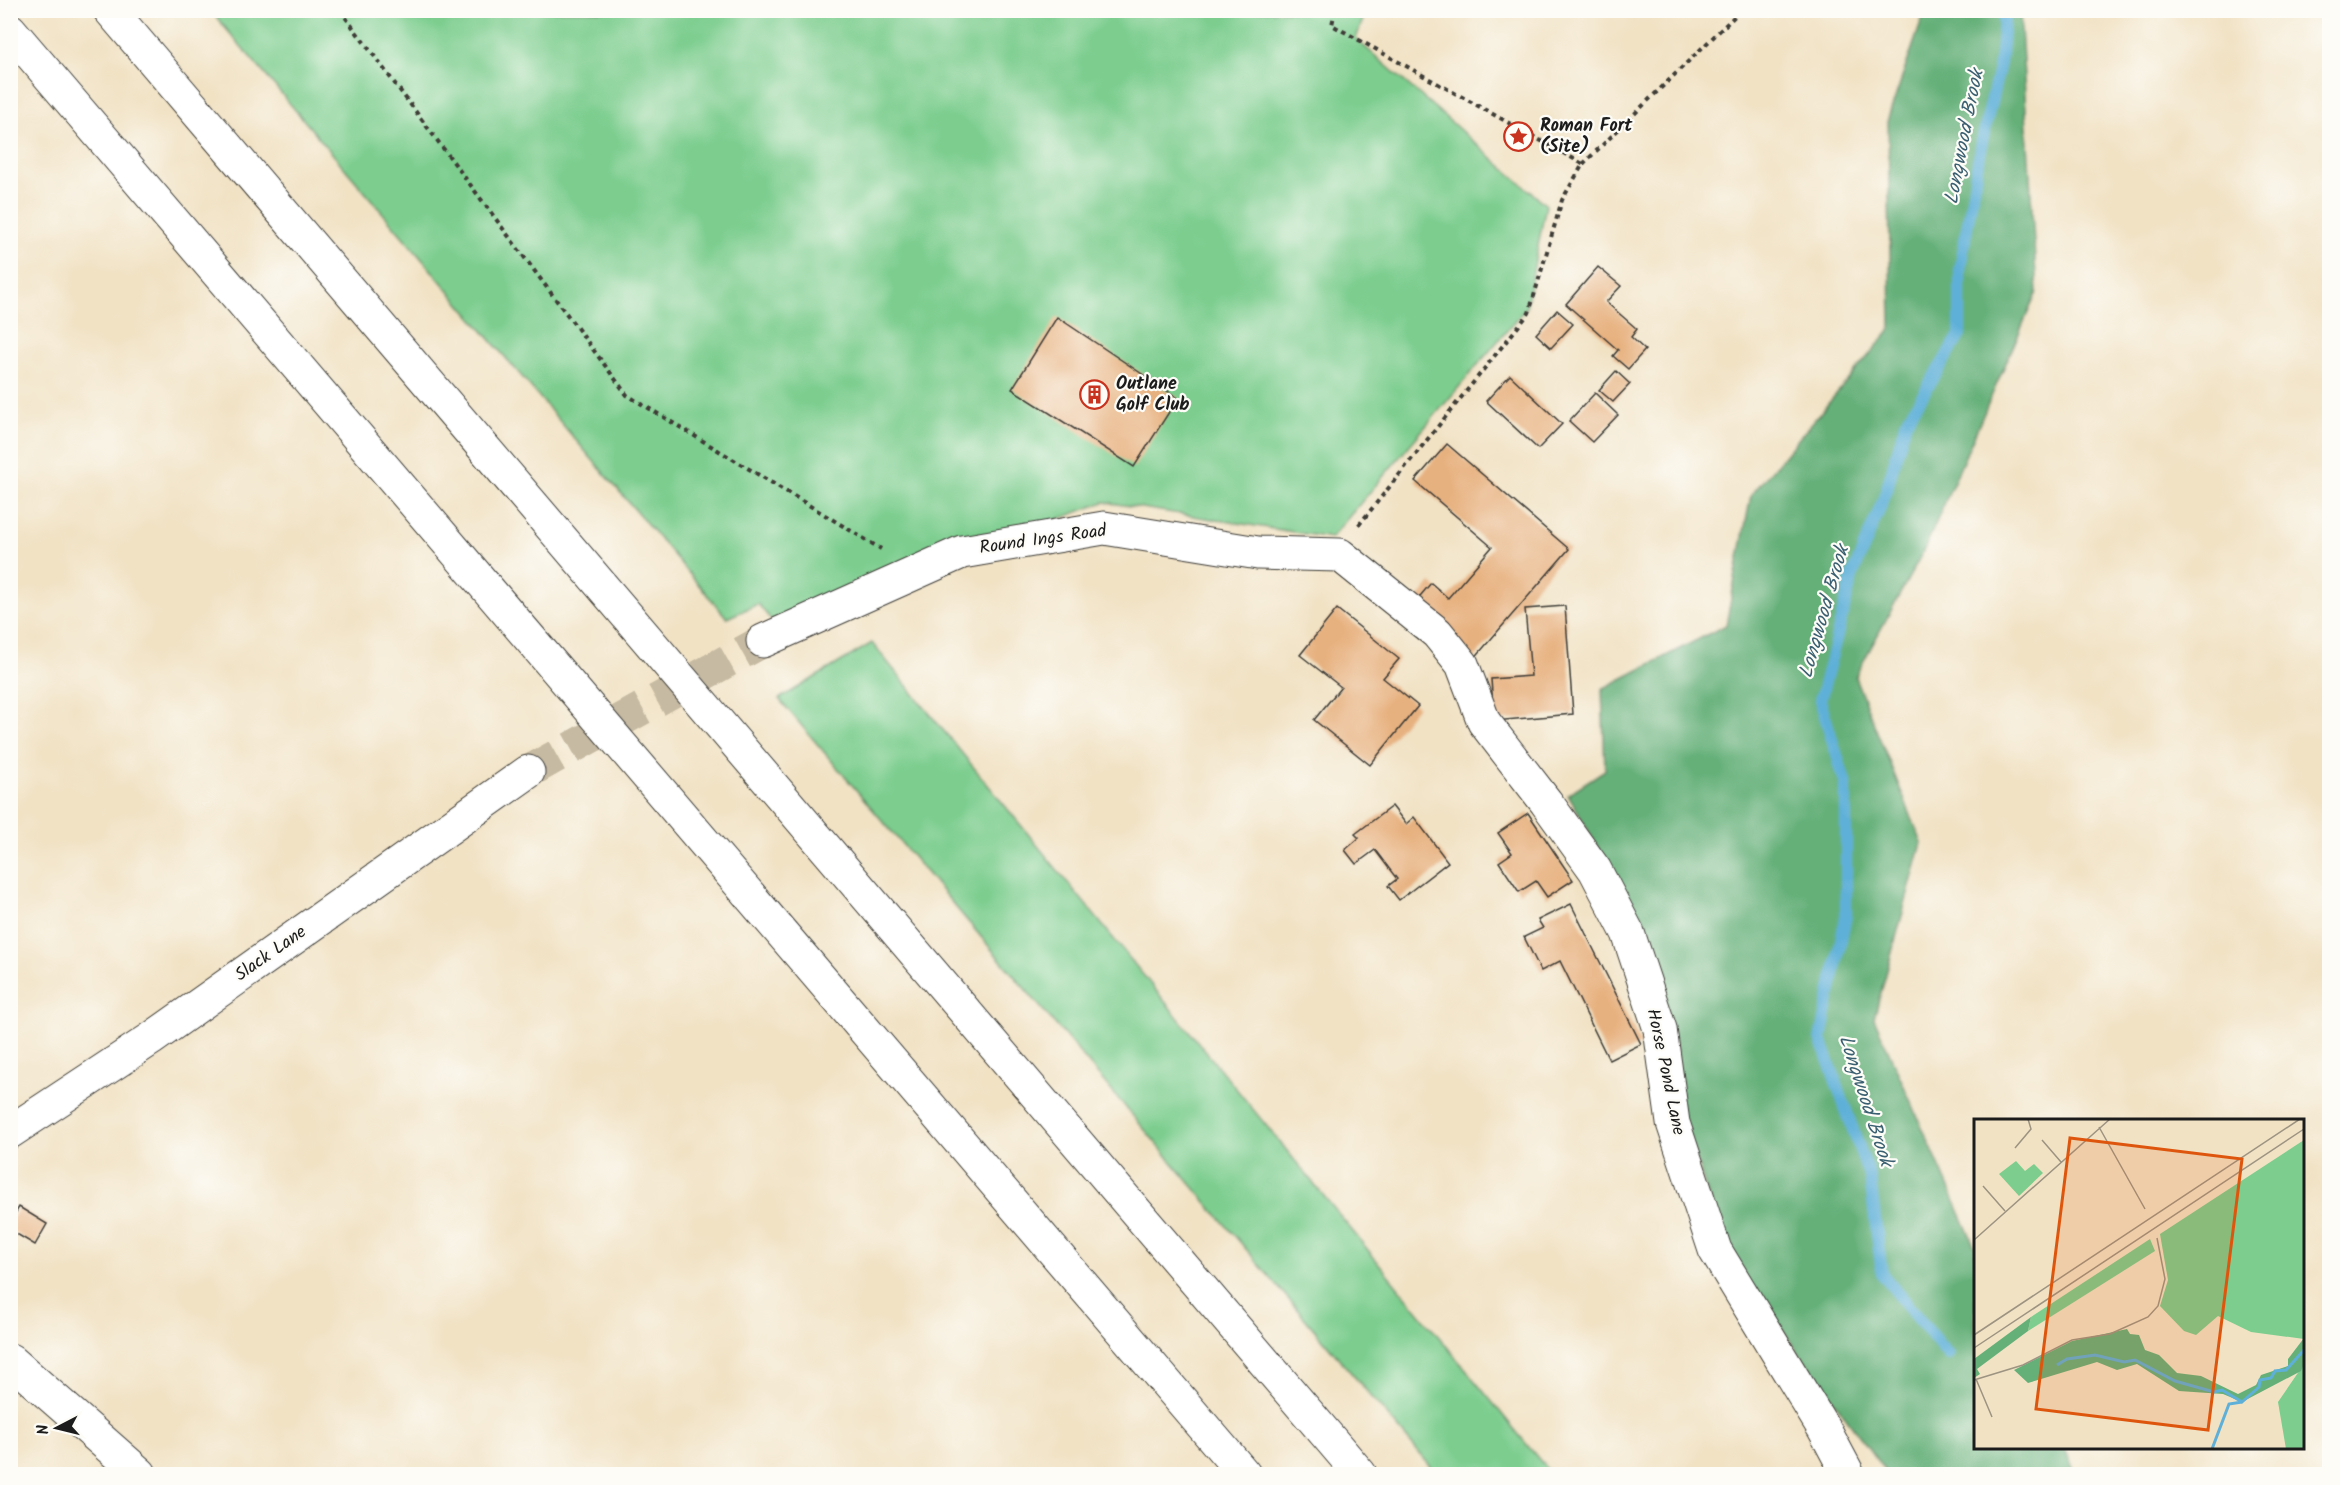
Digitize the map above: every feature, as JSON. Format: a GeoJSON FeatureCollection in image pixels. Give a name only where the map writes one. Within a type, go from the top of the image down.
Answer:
{"type":"FeatureCollection","features":[{"type":"Feature","properties":{"kind":"main road"},"geometry":{"type":"LineString","coordinates":[[110,10],[1360,1474]]}},
{"type":"Feature","properties":{"kind":"main road"},"geometry":{"type":"LineString","coordinates":[[10,30],[1244,1474]]}},
{"type":"Feature","properties":{"kind":"main road","name":"Round Ings Road"},"geometry":{"type":"LineString","coordinates":[[764,641],[962,552],[1104,528],[1258,553],[1340,555]]}},
{"type":"Feature","properties":{"kind":"main road","name":"Horse Pond Lane"},"geometry":{"type":"LineString","coordinates":[[1340,555],[1437,633],[1449,646],[1462,664],[1484,722],[1595,870],[1628,933],[1660,1029],[1673,1124],[1715,1250],[1824,1429],[1848,1474]]}},
{"type":"Feature","properties":{"kind":"main road","name":"Slack Lane"},"geometry":{"type":"LineString","coordinates":[[10,1132],[151,1040],[528,772]]}},
{"type":"Feature","properties":{"kind":"main road"},"geometry":{"type":"LineString","coordinates":[[10,1360],[140,1474]]}},
{"type":"Feature","properties":{"kind":"path"},"geometry":{"type":"LineString","coordinates":[[340,10],[627,395],[918,572]]}},
{"type":"Feature","properties":{"kind":"path"},"geometry":{"type":"LineString","coordinates":[[1335,10],[1332,25],[1583,164]]}},
{"type":"Feature","properties":{"kind":"path"},"geometry":{"type":"LineString","coordinates":[[1340,555],[1352,534],[1529,313],[1562,200],[1583,164],[1741,10]]}},
{"type":"Feature","properties":{"kind":"green space","name":"Outlane Golf Club"},"geometry":{"type":"Polygon","coordinates":[[[211,11],[1366,11],[1356,39],[1546,205],[1526,308],[1331,538],[1104,502],[776,626],[758,604],[727,618],[211,11]]]}},
{"type":"Feature","properties":{"kind":"green space"},"geometry":{"type":"Polygon","coordinates":[[[1925,11],[2020,11],[2037,292],[1925,548],[1855,677],[1922,843],[1874,1018],[1974,1245],[1974,1449],[2064,1449],[2076,1474],[1887,1474],[1727,1254],[1667,1070],[1677,1055],[1644,930],[1568,794],[1605,770],[1602,689],[1726,625],[1751,495],[1891,329],[1888,118],[1925,11]]]}},
{"type":"Feature","properties":{"kind":"green space"},"geometry":{"type":"Polygon","coordinates":[[[872,643],[1551,1474],[1437,1474],[779,699],[872,643]]]}},
{"type":"Feature","properties":{"kind":"building"},"geometry":{"type":"Polygon","coordinates":[[[1598,267],[1621,286],[1606,302],[1637,329],[1631,337],[1645,350],[1628,369],[1613,356],[1618,350],[1566,304],[1598,267]]]}},
{"type":"Feature","properties":{"kind":"building"},"geometry":{"type":"Polygon","coordinates":[[[1557,310],[1573,324],[1551,348],[1536,334],[1557,310]]]}},
{"type":"Feature","properties":{"kind":"building","name":"Outlane Golf Club"},"geometry":{"type":"Polygon","coordinates":[[[1057,317],[1178,398],[1134,467],[1012,389],[1057,317]]]}},
{"type":"Feature","properties":{"kind":"building"},"geometry":{"type":"Polygon","coordinates":[[[1616,371],[1630,384],[1613,402],[1599,390],[1616,371]]]}},
{"type":"Feature","properties":{"kind":"building"},"geometry":{"type":"Polygon","coordinates":[[[1510,375],[1562,424],[1538,449],[1486,401],[1510,375]]]}},
{"type":"Feature","properties":{"kind":"building"},"geometry":{"type":"Polygon","coordinates":[[[1595,393],[1618,415],[1592,442],[1569,421],[1595,393]]]}},
{"type":"Feature","properties":{"kind":"building"},"geometry":{"type":"Polygon","coordinates":[[[1447,444],[1569,549],[1472,661],[1410,608],[1431,583],[1448,598],[1492,547],[1415,481],[1447,444]]]}},
{"type":"Feature","properties":{"kind":"building"},"geometry":{"type":"Polygon","coordinates":[[[1565,606],[1573,714],[1494,721],[1491,679],[1531,676],[1525,609],[1565,606]]]}},
{"type":"Feature","properties":{"kind":"building"},"geometry":{"type":"Polygon","coordinates":[[[1337,609],[1399,659],[1383,678],[1418,706],[1370,765],[1314,720],[1341,687],[1300,655],[1337,609]]]}},
{"type":"Feature","properties":{"kind":"building"},"geometry":{"type":"Polygon","coordinates":[[[1392,806],[1406,824],[1414,817],[1448,862],[1399,900],[1388,886],[1397,879],[1375,850],[1356,864],[1345,850],[1359,838],[1355,834],[1392,806]]]}},
{"type":"Feature","properties":{"kind":"building"},"geometry":{"type":"Polygon","coordinates":[[[1528,813],[1573,880],[1547,897],[1536,881],[1519,892],[1499,862],[1512,853],[1498,833],[1528,813]]]}},
{"type":"Feature","properties":{"kind":"building"},"geometry":{"type":"Polygon","coordinates":[[[1571,904],[1641,1044],[1609,1060],[1560,961],[1541,971],[1524,937],[1543,928],[1538,920],[1571,904]]]}},
{"type":"Feature","properties":{"kind":"building"},"geometry":{"type":"Polygon","coordinates":[[[19,1207],[47,1224],[35,1245],[10,1230],[10,1222],[19,1207]]]}},
{"type":"Feature","properties":{"kind":"waterway","name":"Longwood Brook"},"geometry":{"type":"LineString","coordinates":[[1948,1355],[1882,1274],[1870,1178],[1821,1039],[1846,915],[1846,785],[1820,700],[1853,574],[1884,498],[1906,422],[1960,335],[1960,270],[1979,155],[2000,63],[2005,10]]}},
{"type":"Feature","properties":{"kind":"tunnel"},"geometry":{"type":"LineString","coordinates":[[528,772],[763,641]]}},
{"type":"Feature","properties":{"kind":"place","name":"Roman Fort (Site)"},"geometry":{"type":"Point","coordinates":[1519,136]}},
{"type":"Feature","properties":{"kind":"place","name":"Outlane Golf Club"},"geometry":{"type":"Point","coordinates":[1095,394]}}]}
